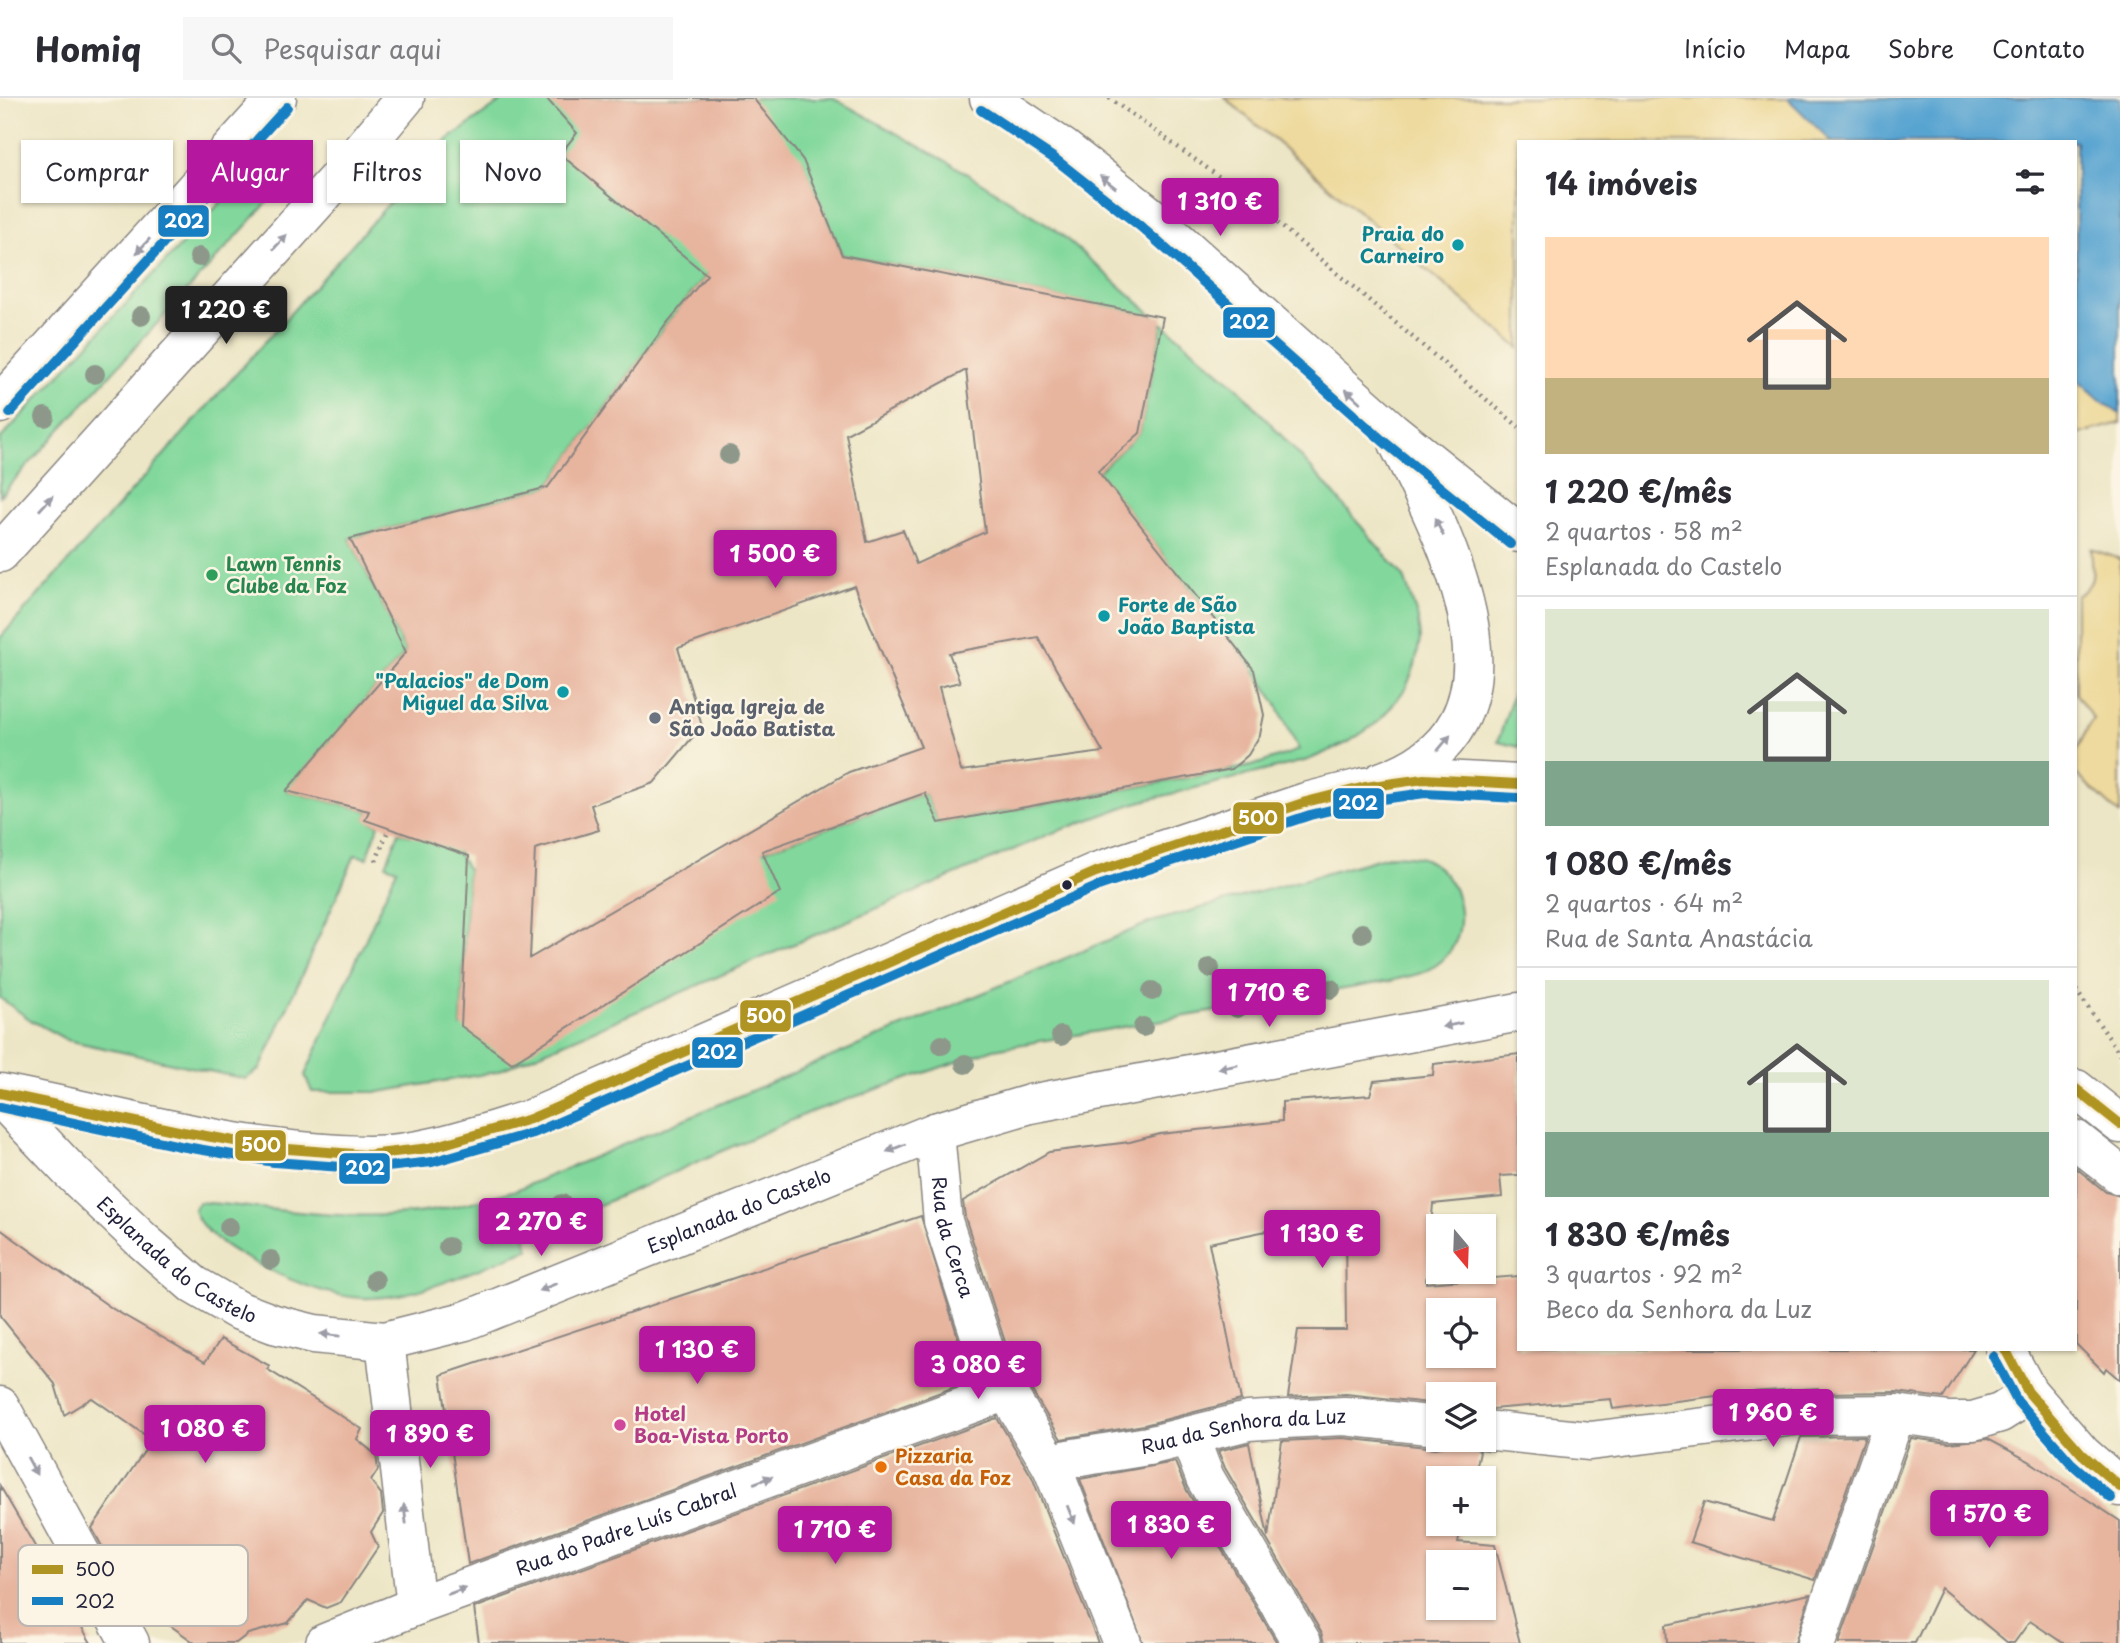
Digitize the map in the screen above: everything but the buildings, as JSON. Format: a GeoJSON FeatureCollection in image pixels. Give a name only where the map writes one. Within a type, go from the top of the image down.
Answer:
{"type":"FeatureCollection","features":[{"type":"Feature","properties":{"kind":"street"},"geometry":{"type":"LineString","coordinates":[[0,404],[277,98]]}},
{"type":"Feature","properties":{"kind":"street"},"geometry":{"type":"LineString","coordinates":[[0,553],[345,170],[405,98]]}},
{"type":"Feature","properties":{"kind":"street"},"geometry":{"type":"LineString","coordinates":[[989,98],[1063,148],[1149,215],[1392,431],[1517,531]]}},
{"type":"Feature","properties":{"kind":"street"},"geometry":{"type":"LineString","coordinates":[[1365,788],[1406,774],[1431,758],[1448,740],[1460,719],[1471,671],[1468,609],[1445,539],[1392,431]]}},
{"type":"Feature","properties":{"kind":"street","name":"Esplanada do Castelo"},"geometry":{"type":"LineString","coordinates":[[0,1095],[251,1144],[304,1151],[370,1155],[460,1141],[530,1119],[1096,872],[1307,802],[1365,788],[1424,779],[1517,784]]}},
{"type":"Feature","properties":{"kind":"street","name":"Esplanada do Castelo"},"geometry":{"type":"LineString","coordinates":[[0,1095],[68,1169],[194,1285],[237,1310],[274,1324],[314,1334],[385,1340],[465,1321],[934,1132],[1030,1104],[1517,1012]]}},
{"type":"Feature","properties":{"kind":"street"},"geometry":{"type":"LineString","coordinates":[[2077,1090],[2120,1124]]}},
{"type":"Feature","properties":{"kind":"street","name":"Rua da Cerca"},"geometry":{"type":"LineString","coordinates":[[934,1132],[943,1221],[988,1360],[1052,1467],[1122,1643]]}},
{"type":"Feature","properties":{"kind":"street"},"geometry":{"type":"LineString","coordinates":[[2077,1141],[2120,1175]]}},
{"type":"Feature","properties":{"kind":"street"},"geometry":{"type":"LineString","coordinates":[[385,1340],[416,1606]]}},
{"type":"Feature","properties":{"kind":"street"},"geometry":{"type":"LineString","coordinates":[[2006,1351],[2028,1392],[2082,1454],[2120,1487]]}},
{"type":"Feature","properties":{"kind":"street","name":"Rua do Padre Luís Cabral"},"geometry":{"type":"LineString","coordinates":[[325,1643],[416,1606],[1007,1391]]}},
{"type":"Feature","properties":{"kind":"street"},"geometry":{"type":"LineString","coordinates":[[1496,1431],[1590,1441],[1802,1415],[1896,1414],[1949,1421],[1973,1421],[2000,1413],[2024,1398],[2028,1392]]}},
{"type":"Feature","properties":{"kind":"street"},"geometry":{"type":"LineString","coordinates":[[0,1405],[76,1545]]}},
{"type":"Feature","properties":{"kind":"street"},"geometry":{"type":"LineString","coordinates":[[1816,1643],[1896,1414]]}},
{"type":"Feature","properties":{"kind":"street","name":"Rua da Senhora da Luz"},"geometry":{"type":"LineString","coordinates":[[1052,1467],[1068,1459],[1248,1422],[1344,1416],[1426,1425]]}},
{"type":"Feature","properties":{"kind":"street"},"geometry":{"type":"LineString","coordinates":[[1189,1436],[1205,1478],[1302,1643]]}},
{"type":"Feature","properties":{"kind":"street"},"geometry":{"type":"LineString","coordinates":[[121,1626],[130,1643]]}},
{"type":"Feature","properties":{"kind":"path"},"geometry":{"type":"LineString","coordinates":[[1109,98],[1242,193],[1517,425]]}},
{"type":"Feature","properties":{"kind":"path"},"geometry":{"type":"LineString","coordinates":[[376,861],[388,828]]}},
{"type":"Feature","properties":{"kind":"path"},"geometry":{"type":"LineString","coordinates":[[2077,991],[2120,1054]]}},
{"type":"Feature","properties":{"kind":"green space","name":"Lawn Tennis Clube da Foz"},"geometry":{"type":"Polygon","coordinates":[[[506,98],[833,98],[950,163],[1055,229],[1154,316],[842,255],[802,160],[667,323],[548,487],[350,539],[406,652],[287,791],[369,811],[366,819],[379,825],[367,858],[355,855],[260,1069],[245,1079],[67,1040],[32,1021],[0,998],[0,638],[389,203],[446,203],[446,141],[506,98]]]}},
{"type":"Feature","properties":{"kind":"green space"},"geometry":{"type":"Polygon","coordinates":[[[220,203],[267,203],[0,496],[0,439],[220,203]]]}},
{"type":"Feature","properties":{"kind":"green space"},"geometry":{"type":"Polygon","coordinates":[[[1162,323],[1238,388],[1321,479],[1404,577],[1418,619],[1420,640],[1415,665],[1406,688],[1378,722],[1347,743],[1308,760],[1135,803],[1050,834],[496,1072],[380,1092],[312,1092],[305,1075],[397,869],[386,865],[399,832],[411,836],[438,820],[468,870],[461,1026],[762,851],[925,793],[939,823],[1252,766],[1299,750],[1276,703],[1254,670],[1098,472],[1140,432],[1162,323]]]}},
{"type":"Feature","properties":{"kind":"green space"},"geometry":{"type":"Polygon","coordinates":[[[1517,680],[1517,747],[1498,742],[1517,680]]]}},
{"type":"Feature","properties":{"kind":"green space"},"geometry":{"type":"Polygon","coordinates":[[[1392,855],[1425,859],[1440,869],[1457,898],[1459,931],[1453,946],[1443,960],[1424,972],[1391,981],[994,1049],[808,1113],[525,1238],[529,1249],[452,1280],[412,1292],[357,1298],[307,1286],[275,1273],[231,1249],[201,1224],[194,1209],[199,1202],[354,1216],[406,1214],[448,1208],[516,1190],[1151,922],[1392,855]]]}},
{"type":"Feature","properties":{"kind":"sand","name":"Praia do Carneiro"},"geometry":{"type":"Polygon","coordinates":[[[1225,98],[1787,98],[1830,140],[1517,140],[1517,346],[1225,98]]]}},
{"type":"Feature","properties":{"kind":"sand"},"geometry":{"type":"Polygon","coordinates":[[[2077,380],[2103,403],[2120,413],[2120,423],[2077,435],[2077,380]]]}},
{"type":"Feature","properties":{"kind":"sand"},"geometry":{"type":"Polygon","coordinates":[[[2091,549],[2120,559],[2120,815],[2077,775],[2077,749],[2093,718],[2077,695],[2077,595],[2091,582],[2091,549]]]}},
{"type":"Feature","properties":{"kind":"water"},"geometry":{"type":"Polygon","coordinates":[[[1787,98],[2120,98],[2120,413],[2103,403],[2077,380],[2077,140],[1830,140],[1787,98]]]}},
{"type":"Feature","properties":{"kind":"transit line","name":"202"},"geometry":{"type":"LineString","coordinates":[[10,413],[287,107]]}},
{"type":"Feature","properties":{"kind":"transit line","name":"202"},"geometry":{"type":"LineString","coordinates":[[981,110],[1055,159],[1140,226],[1383,441],[1510,544]]}},
{"type":"Feature","properties":{"kind":"transit line","name":"500"},"geometry":{"type":"LineString","coordinates":[[0,1093],[183,1132],[275,1148],[368,1155],[430,1148],[530,1119],[1096,872],[1306,802],[1365,787],[1424,779],[1517,784]]}},
{"type":"Feature","properties":{"kind":"transit line","name":"202"},"geometry":{"type":"LineString","coordinates":[[0,1107],[180,1146],[274,1162],[369,1169],[432,1162],[536,1132],[1101,885],[1310,815],[1368,801],[1425,793],[1517,798]]}},
{"type":"Feature","properties":{"kind":"transit line","name":"500"},"geometry":{"type":"LineString","coordinates":[[2077,1090],[2120,1124]]}},
{"type":"Feature","properties":{"kind":"transit line","name":"500"},"geometry":{"type":"LineString","coordinates":[[2006,1351],[2028,1392],[2082,1454],[2120,1487]]}},
{"type":"Feature","properties":{"kind":"transit line","name":"202"},"geometry":{"type":"LineString","coordinates":[[1993,1356],[2017,1401],[2071,1463],[2111,1498]]}},
{"type":"Feature","properties":{"kind":"place","name":"Praia do Carneiro"},"geometry":{"type":"Point","coordinates":[1458,245]}},
{"type":"Feature","properties":{"kind":"place","name":"Lawn Tennis Clube da Foz"},"geometry":{"type":"Point","coordinates":[212,575]}},
{"type":"Feature","properties":{"kind":"place","name":"Forte de São João Baptista"},"geometry":{"type":"Point","coordinates":[1104,616]}},
{"type":"Feature","properties":{"kind":"place","name":"\"Palacios\" de Dom Miguel da Silva"},"geometry":{"type":"Point","coordinates":[563,692]}},
{"type":"Feature","properties":{"kind":"place","name":"Antiga Igreja de São João Batista"},"geometry":{"type":"Point","coordinates":[655,718]}},
{"type":"Feature","properties":{"kind":"place","name":"Hotel Boa-Vista Porto"},"geometry":{"type":"Point","coordinates":[620,1425]}},
{"type":"Feature","properties":{"kind":"place","name":"Pizzaria Casa da Foz"},"geometry":{"type":"Point","coordinates":[881,1467]}}]}
